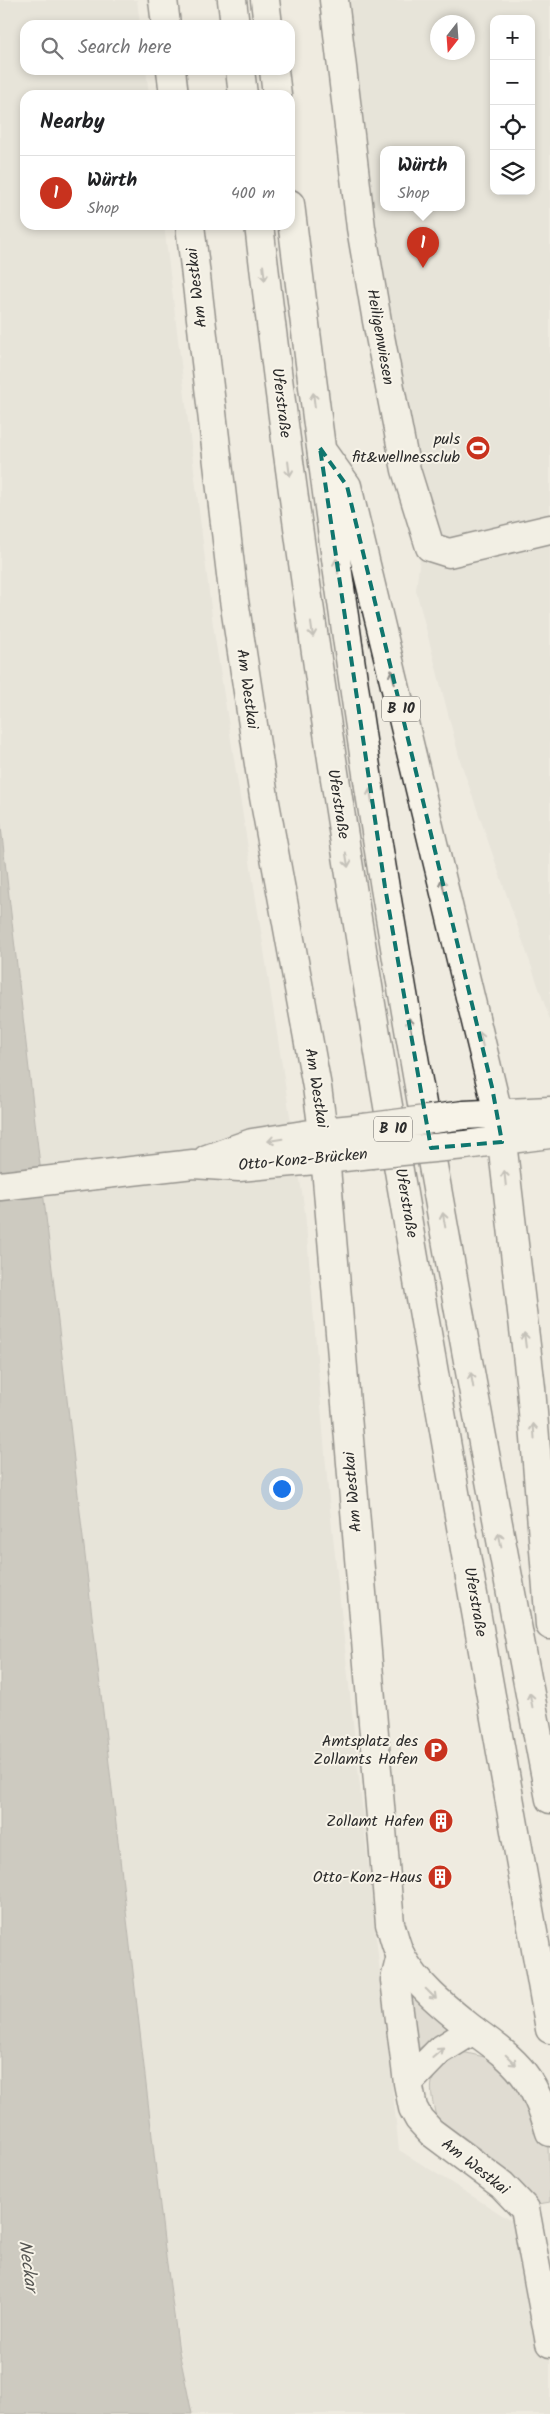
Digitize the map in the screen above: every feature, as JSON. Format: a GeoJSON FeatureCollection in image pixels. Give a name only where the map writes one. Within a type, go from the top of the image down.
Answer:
{"type":"FeatureCollection","features":[{"type":"Feature","properties":{"kind":"main road"},"geometry":{"type":"LineString","coordinates":[[163,0],[165,20]]}},
{"type":"Feature","properties":{"kind":"main road"},"geometry":{"type":"LineString","coordinates":[[232,0],[234,20]]}},
{"type":"Feature","properties":{"kind":"main road"},"geometry":{"type":"LineString","coordinates":[[265,0],[267,20]]}},
{"type":"Feature","properties":{"kind":"main road","name":"Heiligenwiesen"},"geometry":{"type":"LineString","coordinates":[[334,0],[361,228],[377,320],[406,470],[430,547],[449,553],[550,529]]}},
{"type":"Feature","properties":{"kind":"main road"},"geometry":{"type":"LineString","coordinates":[[172,75],[173,90]]}},
{"type":"Feature","properties":{"kind":"main road"},"geometry":{"type":"LineString","coordinates":[[241,75],[242,90]]}},
{"type":"Feature","properties":{"kind":"main road"},"geometry":{"type":"LineString","coordinates":[[275,75],[276,90]]}},
{"type":"Feature","properties":{"kind":"main road","name":"Am Westkai"},"geometry":{"type":"LineString","coordinates":[[191,230],[237,619],[264,797],[317,1087],[324,1146],[390,1924],[400,1956],[415,1977],[434,1998],[501,2050],[530,2079],[542,2103],[550,2132]]}},
{"type":"Feature","properties":{"kind":"main road","name":"Uferstraße"},"geometry":{"type":"LineString","coordinates":[[260,230],[292,493],[352,893],[550,2030]]}},
{"type":"Feature","properties":{"kind":"main road","name":"Uferstraße"},"geometry":{"type":"LineString","coordinates":[[293,230],[320,448],[385,886],[500,1538],[550,1799]]}},
{"type":"Feature","properties":{"kind":"main road","name":"B 10"},"geometry":{"type":"LineString","coordinates":[[320,448],[347,486],[498,1113]]}},
{"type":"Feature","properties":{"kind":"main road"},"geometry":{"type":"LineString","coordinates":[[498,1113],[531,1388],[550,1625]]}},
{"type":"Feature","properties":{"kind":"main road","name":"Otto-Konz-Brücken"},"geometry":{"type":"LineString","coordinates":[[0,1186],[194,1164],[239,1166],[324,1146],[364,1128],[464,1115],[498,1113],[548,1123]]}},
{"type":"Feature","properties":{"kind":"main road","name":"Otto-Konz-Brücken"},"geometry":{"type":"LineString","coordinates":[[324,1146],[371,1154],[502,1142],[548,1123]]}},
{"type":"Feature","properties":{"kind":"main road","name":"Am Westkai"},"geometry":{"type":"LineString","coordinates":[[400,1956],[395,1980],[408,2083],[414,2108],[419,2119],[431,2132],[502,2184],[525,2209],[550,2343]]}},
{"type":"Feature","properties":{"kind":"main road"},"geometry":{"type":"LineString","coordinates":[[408,2083],[439,2051],[473,2030]]}},
{"type":"Feature","properties":{"kind":"highlighted area"},"geometry":{"type":"Polygon","coordinates":[[[320,448],[347,486],[492,1087],[502,1142],[431,1148],[385,887],[320,448]]]}},
{"type":"Feature","properties":{"kind":"shaded area"},"geometry":{"type":"Polygon","coordinates":[[[0,0],[137,0],[139,20],[20,20],[20,75],[147,75],[148,90],[20,90],[20,230],[165,230],[213,625],[305,1212],[328,1490],[399,2150],[540,2239],[550,2294],[550,2414],[192,2414],[186,2388],[165,2249],[0,818],[0,0]]]}},
{"type":"Feature","properties":{"kind":"shaded area"},"geometry":{"type":"Polygon","coordinates":[[[345,0],[550,0],[550,1020],[460,760],[416,590],[426,511],[372,230],[345,0]]]}},
{"type":"Feature","properties":{"kind":"shaded area"},"geometry":{"type":"Polygon","coordinates":[[[410,1990],[448,2028],[417,2050],[410,1990]]]}},
{"type":"Feature","properties":{"kind":"shaded area"},"geometry":{"type":"Polygon","coordinates":[[[462,2052],[498,2060],[530,2096],[548,2147],[550,2202],[533,2205],[483,2151],[436,2117],[432,2093],[433,2078],[443,2067],[462,2052]]]}},
{"type":"Feature","properties":{"kind":"water","name":"Neckar"},"geometry":{"type":"Polygon","coordinates":[[[0,818],[165,2249],[179,2351],[192,2414],[0,2414],[0,818]]]}},
{"type":"Feature","properties":{"kind":"place","name":"Würth"},"geometry":{"type":"Point","coordinates":[423,268]}},
{"type":"Feature","properties":{"kind":"place","name":"puls fit&wellnessclub"},"geometry":{"type":"Point","coordinates":[478,448]}},
{"type":"Feature","properties":{"kind":"place","name":"Amtsplatz des Zollamts Hafen"},"geometry":{"type":"Point","coordinates":[436,1750]}},
{"type":"Feature","properties":{"kind":"place","name":"Zollamt Hafen"},"geometry":{"type":"Point","coordinates":[441,1821]}},
{"type":"Feature","properties":{"kind":"place","name":"Otto-Konz-Haus"},"geometry":{"type":"Point","coordinates":[440,1877]}}]}
